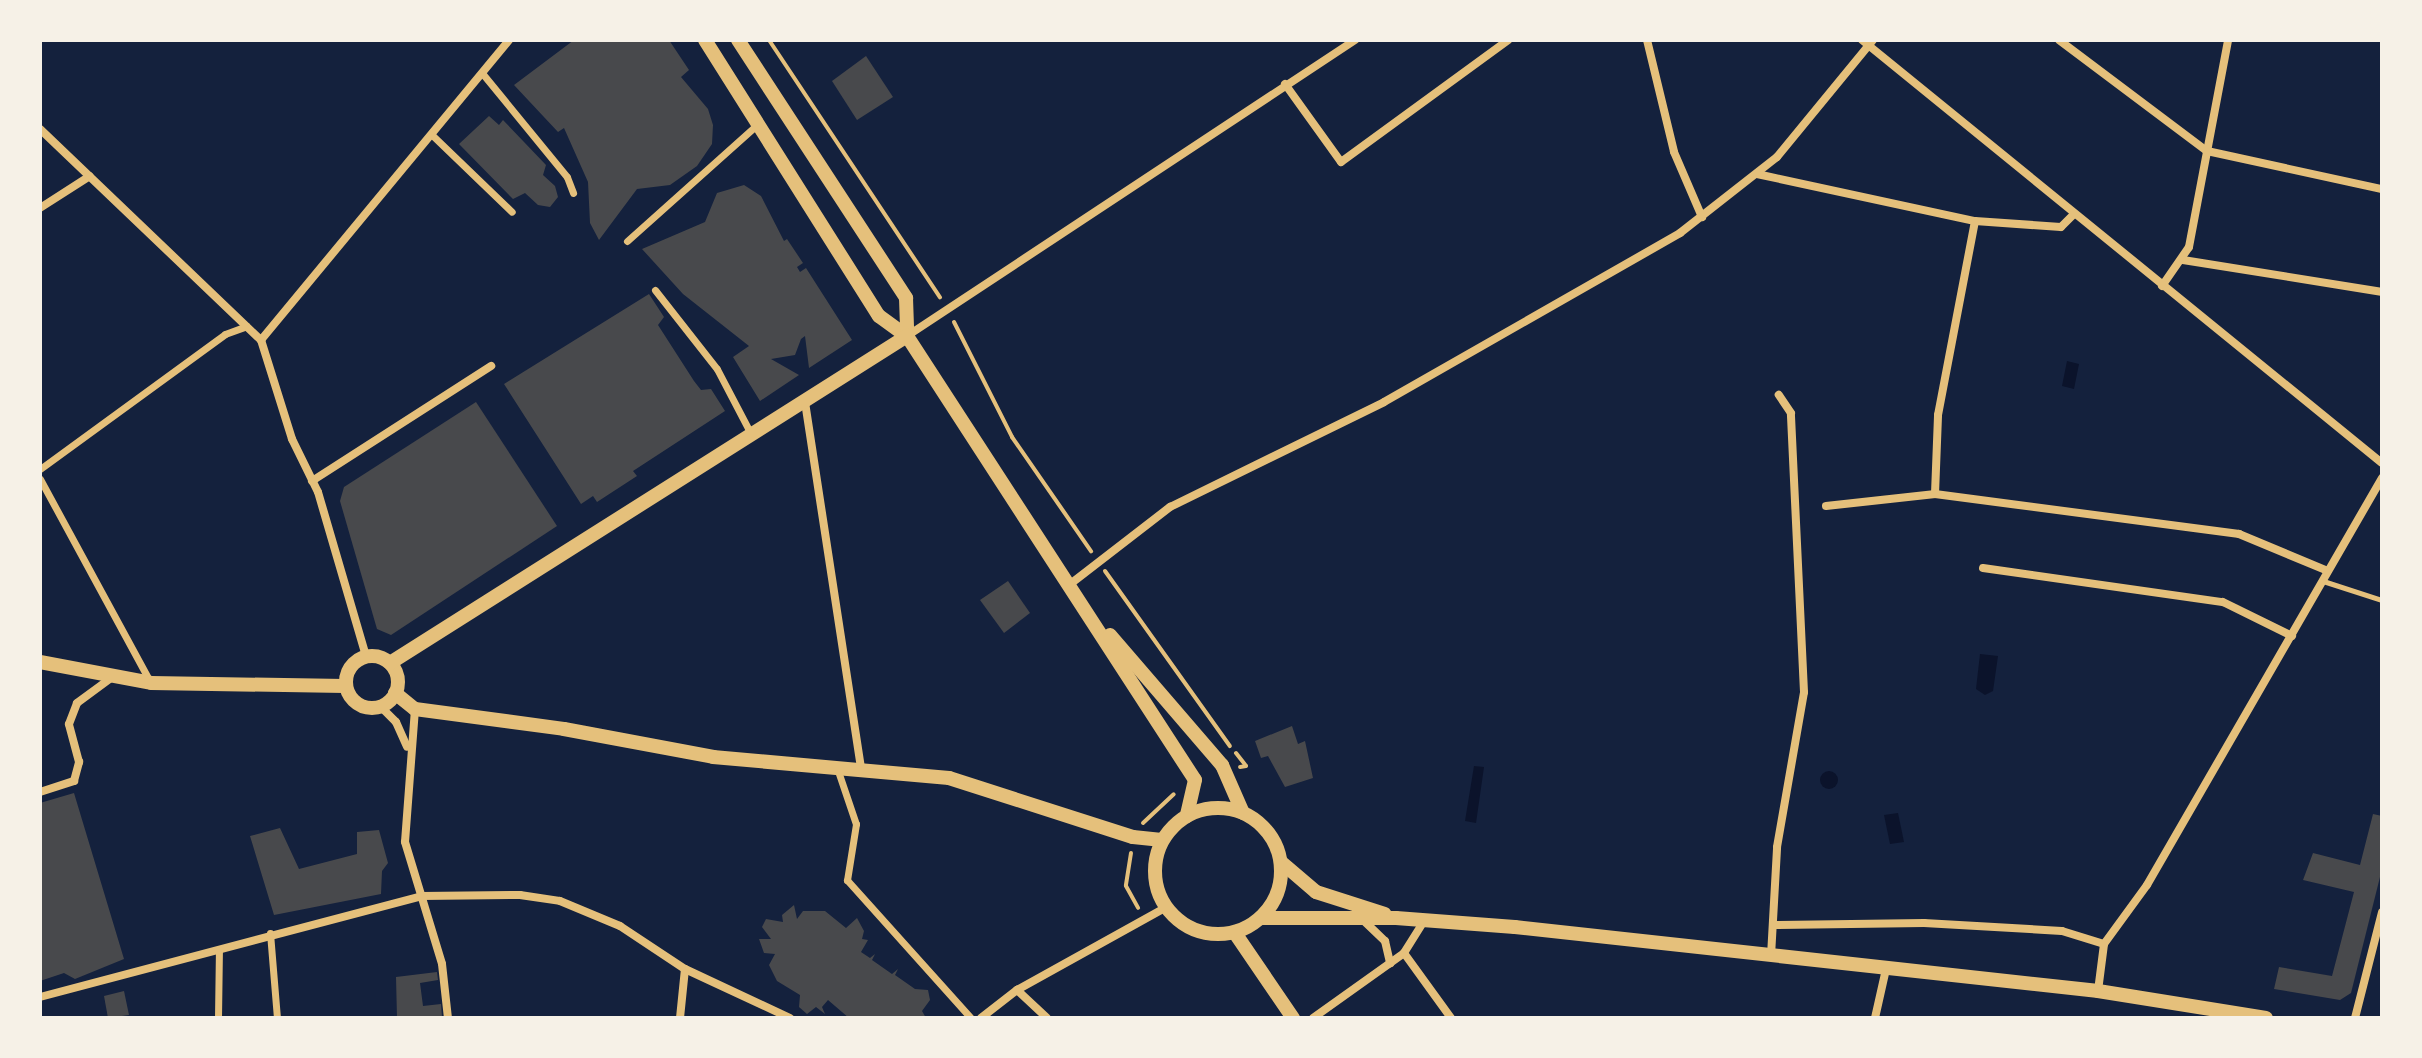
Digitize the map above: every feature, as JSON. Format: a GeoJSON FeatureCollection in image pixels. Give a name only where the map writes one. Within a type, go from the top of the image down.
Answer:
{"type":"FeatureCollection","features":[{"type":"Feature","properties":{"kind":"main road"},"geometry":{"type":"LineString","coordinates":[[705,40],[879,316],[907,336],[1195,780],[1187,816]]}},
{"type":"Feature","properties":{"kind":"main road"},"geometry":{"type":"LineString","coordinates":[[738,40],[906,298],[907,336]]}},
{"type":"Feature","properties":{"kind":"main road"},"geometry":{"type":"LineString","coordinates":[[390,663],[907,336]]}},
{"type":"Feature","properties":{"kind":"main road"},"geometry":{"type":"LineString","coordinates":[[1069,585],[1222,765],[1243,813],[1273,840],[1281,862],[1277,892],[1262,918]]}},
{"type":"Feature","properties":{"kind":"main road"},"geometry":{"type":"LineString","coordinates":[[366,656],[390,663],[398,677],[395,693],[381,707],[358,705],[345,686],[352,664],[366,656]]}},
{"type":"Feature","properties":{"kind":"main road"},"geometry":{"type":"LineString","coordinates":[[40,662],[111,678],[151,683],[345,686]]}},
{"type":"Feature","properties":{"kind":"main road"},"geometry":{"type":"LineString","coordinates":[[395,693],[417,709],[564,729],[713,757],[949,778],[1133,837],[1162,840]]}},
{"type":"Feature","properties":{"kind":"main road"},"geometry":{"type":"LineString","coordinates":[[1243,813],[1223,808],[1187,816],[1162,840],[1154,862],[1155,885],[1165,908],[1194,931],[1235,933],[1262,918],[1396,918],[2098,991],[2192,1011],[2266,1018]]}},
{"type":"Feature","properties":{"kind":"main road"},"geometry":{"type":"LineString","coordinates":[[1281,862],[1316,892],[1396,918]]}},
{"type":"Feature","properties":{"kind":"main road"},"geometry":{"type":"LineString","coordinates":[[1235,933],[1293,1018]]}},
{"type":"Feature","properties":{"kind":"street"},"geometry":{"type":"LineString","coordinates":[[261,340],[509,40]]}},
{"type":"Feature","properties":{"kind":"street"},"geometry":{"type":"LineString","coordinates":[[907,336],[1355,40]]}},
{"type":"Feature","properties":{"kind":"street"},"geometry":{"type":"LineString","coordinates":[[1285,84],[1341,162],[1508,40]]}},
{"type":"Feature","properties":{"kind":"street"},"geometry":{"type":"LineString","coordinates":[[1647,40],[1674,152],[1702,217]]}},
{"type":"Feature","properties":{"kind":"street"},"geometry":{"type":"LineString","coordinates":[[2059,40],[2207,151],[2382,189]]}},
{"type":"Feature","properties":{"kind":"street"},"geometry":{"type":"LineString","coordinates":[[2162,286],[2183,260],[2228,40]]}},
{"type":"Feature","properties":{"kind":"street"},"geometry":{"type":"LineString","coordinates":[[1069,585],[1170,507],[1384,402],[1702,217],[1757,174],[1868,42],[2073,215],[2382,463]]}},
{"type":"Feature","properties":{"kind":"street"},"geometry":{"type":"LineString","coordinates":[[482,73],[567,177],[573,193]]}},
{"type":"Feature","properties":{"kind":"street"},"geometry":{"type":"LineString","coordinates":[[627,241],[758,124]]}},
{"type":"Feature","properties":{"kind":"street"},"geometry":{"type":"LineString","coordinates":[[40,129],[261,340],[292,439],[312,481],[366,656]]}},
{"type":"Feature","properties":{"kind":"street"},"geometry":{"type":"LineString","coordinates":[[431,134],[512,212]]}},
{"type":"Feature","properties":{"kind":"street"},"geometry":{"type":"LineString","coordinates":[[1757,174],[1975,221],[2061,227],[2073,215]]}},
{"type":"Feature","properties":{"kind":"street"},"geometry":{"type":"LineString","coordinates":[[40,208],[90,176]]}},
{"type":"Feature","properties":{"kind":"street"},"geometry":{"type":"LineString","coordinates":[[1935,494],[1938,415],[1975,221]]}},
{"type":"Feature","properties":{"kind":"street"},"geometry":{"type":"LineString","coordinates":[[2183,260],[2382,292]]}},
{"type":"Feature","properties":{"kind":"street"},"geometry":{"type":"LineString","coordinates":[[655,290],[717,369],[752,436]]}},
{"type":"Feature","properties":{"kind":"street"},"geometry":{"type":"LineString","coordinates":[[40,469],[225,334],[247,326]]}},
{"type":"Feature","properties":{"kind":"street"},"geometry":{"type":"LineString","coordinates":[[312,481],[491,366]]}},
{"type":"Feature","properties":{"kind":"street"},"geometry":{"type":"LineString","coordinates":[[1771,956],[1777,847],[1804,692],[1791,413],[1779,395]]}},
{"type":"Feature","properties":{"kind":"street"},"geometry":{"type":"LineString","coordinates":[[805,402],[861,768]]}},
{"type":"Feature","properties":{"kind":"street"},"geometry":{"type":"LineString","coordinates":[[2098,991],[2104,944],[2147,885],[2382,478]]}},
{"type":"Feature","properties":{"kind":"street"},"geometry":{"type":"LineString","coordinates":[[40,479],[151,683]]}},
{"type":"Feature","properties":{"kind":"street"},"geometry":{"type":"LineString","coordinates":[[1826,506],[1935,494],[2239,534],[2328,571]]}},
{"type":"Feature","properties":{"kind":"street"},"geometry":{"type":"LineString","coordinates":[[1983,568],[2223,602],[2292,636]]}},
{"type":"Feature","properties":{"kind":"street"},"geometry":{"type":"LineString","coordinates":[[40,792],[74,781],[79,762],[69,724],[77,703],[111,678]]}},
{"type":"Feature","properties":{"kind":"street"},"geometry":{"type":"LineString","coordinates":[[381,707],[396,722],[409,752]]}},
{"type":"Feature","properties":{"kind":"street"},"geometry":{"type":"LineString","coordinates":[[417,709],[409,752],[405,842],[442,964],[448,1018]]}},
{"type":"Feature","properties":{"kind":"street"},"geometry":{"type":"LineString","coordinates":[[837,766],[856,824],[847,880],[971,1018]]}},
{"type":"Feature","properties":{"kind":"street"},"geometry":{"type":"LineString","coordinates":[[40,997],[133,976],[270,933],[421,896],[520,895],[560,901],[620,926],[685,969],[790,1018]]}},
{"type":"Feature","properties":{"kind":"street"},"geometry":{"type":"LineString","coordinates":[[981,1018],[1017,990],[1165,908]]}},
{"type":"Feature","properties":{"kind":"street"},"geometry":{"type":"LineString","coordinates":[[2355,1018],[2382,912]]}},
{"type":"Feature","properties":{"kind":"street"},"geometry":{"type":"LineString","coordinates":[[1361,918],[1385,941],[1390,963]]}},
{"type":"Feature","properties":{"kind":"street"},"geometry":{"type":"LineString","coordinates":[[1313,1018],[1404,953],[1424,921]]}},
{"type":"Feature","properties":{"kind":"street"},"geometry":{"type":"LineString","coordinates":[[1774,925],[1924,923],[2062,931],[2104,944]]}},
{"type":"Feature","properties":{"kind":"street"},"geometry":{"type":"LineString","coordinates":[[270,933],[277,1018]]}},
{"type":"Feature","properties":{"kind":"street"},"geometry":{"type":"LineString","coordinates":[[218,1018],[219,950]]}},
{"type":"Feature","properties":{"kind":"street"},"geometry":{"type":"LineString","coordinates":[[1404,953],[1451,1018]]}},
{"type":"Feature","properties":{"kind":"street"},"geometry":{"type":"LineString","coordinates":[[680,1018],[685,969]]}},
{"type":"Feature","properties":{"kind":"street"},"geometry":{"type":"LineString","coordinates":[[1875,1018],[1886,969]]}},
{"type":"Feature","properties":{"kind":"street"},"geometry":{"type":"LineString","coordinates":[[1017,990],[1047,1018]]}},
{"type":"Feature","properties":{"kind":"lane"},"geometry":{"type":"LineString","coordinates":[[2323,581],[2382,600]]}},
{"type":"Feature","properties":{"kind":"path"},"geometry":{"type":"LineString","coordinates":[[769,40],[947,309],[1012,437],[1246,766]]}},
{"type":"Feature","properties":{"kind":"water"},"geometry":{"type":"Polygon","coordinates":[[[2067,361],[2079,364],[2074,389],[2062,386],[2067,361]]]}},
{"type":"Feature","properties":{"kind":"water"},"geometry":{"type":"Polygon","coordinates":[[[1980,654],[1998,656],[1993,691],[1985,695],[1976,689],[1980,654]]]}},
{"type":"Feature","properties":{"kind":"water"},"geometry":{"type":"Polygon","coordinates":[[[1474,766],[1484,767],[1476,823],[1465,821],[1474,766]]]}},
{"type":"Feature","properties":{"kind":"water"},"geometry":{"type":"Polygon","coordinates":[[[1825,771],[1833,771],[1838,780],[1836,787],[1825,789],[1820,784],[1820,776],[1825,771]]]}},
{"type":"Feature","properties":{"kind":"water"},"geometry":{"type":"Polygon","coordinates":[[[1898,813],[1904,842],[1890,844],[1884,815],[1898,813]]]}},
{"type":"Feature","properties":{"kind":"building"},"geometry":{"type":"Polygon","coordinates":[[[574,40],[669,40],[689,70],[681,77],[708,109],[713,125],[712,144],[697,166],[670,185],[637,189],[599,240],[590,223],[588,182],[564,128],[558,132],[514,85],[574,40]]]}},
{"type":"Feature","properties":{"kind":"building"},"geometry":{"type":"Polygon","coordinates":[[[866,56],[893,97],[857,120],[832,81],[866,56]]]}},
{"type":"Feature","properties":{"kind":"building"},"geometry":{"type":"Polygon","coordinates":[[[489,116],[499,125],[503,120],[546,165],[543,175],[555,186],[558,197],[550,207],[538,205],[525,193],[513,199],[459,144],[489,116]]]}},
{"type":"Feature","properties":{"kind":"building"},"geometry":{"type":"Polygon","coordinates":[[[744,185],[761,196],[784,241],[787,239],[803,263],[797,267],[800,272],[806,268],[852,340],[809,368],[805,336],[795,355],[771,359],[799,375],[760,401],[733,357],[749,346],[683,294],[642,249],[705,222],[717,193],[744,185]]]}},
{"type":"Feature","properties":{"kind":"building"},"geometry":{"type":"Polygon","coordinates":[[[649,294],[664,317],[658,325],[694,381],[701,390],[711,389],[725,411],[633,471],[637,476],[597,502],[593,496],[581,504],[504,384],[649,294]]]}},
{"type":"Feature","properties":{"kind":"building"},"geometry":{"type":"Polygon","coordinates":[[[476,402],[557,526],[391,635],[377,629],[340,501],[344,487],[476,402]]]}},
{"type":"Feature","properties":{"kind":"building"},"geometry":{"type":"Polygon","coordinates":[[[1008,581],[1030,613],[1004,633],[980,600],[1008,581]]]}},
{"type":"Feature","properties":{"kind":"building"},"geometry":{"type":"Polygon","coordinates":[[[1292,726],[1298,744],[1305,741],[1313,778],[1285,787],[1268,756],[1261,758],[1255,741],[1292,726]]]}},
{"type":"Feature","properties":{"kind":"building"},"geometry":{"type":"Polygon","coordinates":[[[74,793],[124,959],[75,979],[64,973],[40,981],[40,803],[74,793]]]}},
{"type":"Feature","properties":{"kind":"building"},"geometry":{"type":"Polygon","coordinates":[[[2373,814],[2382,816],[2382,869],[2351,993],[2340,1000],[2274,989],[2279,967],[2332,976],[2354,892],[2303,880],[2313,853],[2360,865],[2373,814]]]}},
{"type":"Feature","properties":{"kind":"building"},"geometry":{"type":"Polygon","coordinates":[[[280,828],[299,869],[357,854],[357,832],[379,830],[388,863],[382,871],[381,894],[274,915],[250,836],[280,828]]]}},
{"type":"Feature","properties":{"kind":"building"},"geometry":{"type":"Polygon","coordinates":[[[794,905],[797,919],[803,911],[825,911],[846,928],[857,918],[864,931],[862,939],[868,940],[861,952],[870,958],[875,954],[872,960],[892,974],[898,969],[895,975],[915,989],[928,990],[930,1000],[922,1011],[926,1018],[849,1018],[828,1000],[822,1007],[825,1014],[816,1007],[807,1014],[799,1007],[800,995],[777,981],[769,965],[775,954],[764,953],[759,939],[771,939],[762,927],[766,919],[783,922],[782,915],[794,905]]]}},
{"type":"Feature","properties":{"kind":"building"},"geometry":{"type":"Polygon","coordinates":[[[437,972],[438,980],[420,983],[423,1006],[441,1004],[442,1017],[397,1018],[396,977],[437,972]]]}},
{"type":"Feature","properties":{"kind":"building"},"geometry":{"type":"Polygon","coordinates":[[[124,991],[129,1015],[108,1018],[104,996],[124,991]]]}}]}
